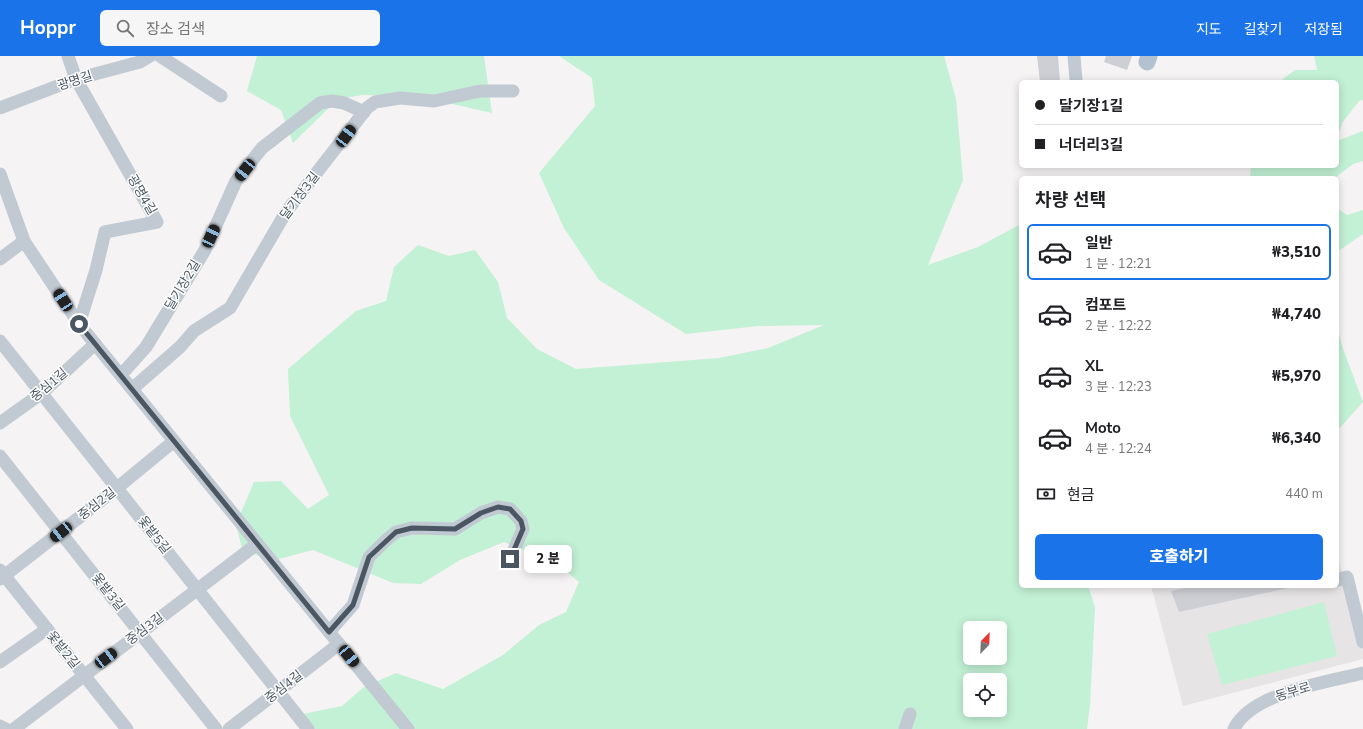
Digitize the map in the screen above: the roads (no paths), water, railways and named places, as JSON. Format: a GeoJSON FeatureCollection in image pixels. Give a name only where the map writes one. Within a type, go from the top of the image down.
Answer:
{"type":"FeatureCollection","features":[{"type":"Feature","properties":{"kind":"street","name":"광명4길"},"geometry":{"type":"LineString","coordinates":[[68,56],[76,78],[157,222],[104,232],[96,270],[79,324]]}},
{"type":"Feature","properties":{"kind":"street","name":"광명길"},"geometry":{"type":"LineString","coordinates":[[0,108],[76,78],[140,62],[150,56]]}},
{"type":"Feature","properties":{"kind":"street"},"geometry":{"type":"LineString","coordinates":[[160,56],[221,96]]}},
{"type":"Feature","properties":{"kind":"street"},"geometry":{"type":"LineString","coordinates":[[1074,56],[1076,80]]}},
{"type":"Feature","properties":{"kind":"street","name":"달기장3길"},"geometry":{"type":"LineString","coordinates":[[132,389],[180,347],[194,331],[230,308],[286,212],[367,108],[375,102],[400,98],[434,101],[480,91],[513,91]]}},
{"type":"Feature","properties":{"kind":"street","name":"달기장2길"},"geometry":{"type":"LineString","coordinates":[[121,375],[146,347],[204,250],[236,181],[262,148],[320,103],[332,101],[344,103],[364,112]]}},
{"type":"Feature","properties":{"kind":"street"},"geometry":{"type":"LineString","coordinates":[[0,174],[24,240],[79,324],[408,729]]}},
{"type":"Feature","properties":{"kind":"street"},"geometry":{"type":"LineString","coordinates":[[0,259],[24,240]]}},
{"type":"Feature","properties":{"kind":"street","name":"옻밭5길"},"geometry":{"type":"LineString","coordinates":[[0,340],[308,729]]}},
{"type":"Feature","properties":{"kind":"street","name":"중심1길"},"geometry":{"type":"LineString","coordinates":[[0,423],[42,393],[95,344]]}},
{"type":"Feature","properties":{"kind":"street","name":"중심2길"},"geometry":{"type":"LineString","coordinates":[[2,575],[61,532],[174,441]]}},
{"type":"Feature","properties":{"kind":"street","name":"옻밭3길"},"geometry":{"type":"LineString","coordinates":[[0,456],[216,729]]}},
{"type":"Feature","properties":{"kind":"street"},"geometry":{"type":"LineString","coordinates":[[329,632],[353,605],[369,557],[396,532],[412,528],[455,529],[481,513],[498,507],[510,509],[521,521],[523,529],[510,559]]}},
{"type":"Feature","properties":{"kind":"street","name":"중심3길"},"geometry":{"type":"LineString","coordinates":[[14,729],[258,544]]}},
{"type":"Feature","properties":{"kind":"street","name":"옻밭2길"},"geometry":{"type":"LineString","coordinates":[[2,575],[127,729]]}},
{"type":"Feature","properties":{"kind":"street"},"geometry":{"type":"LineString","coordinates":[[1342,578],[1363,642]]}},
{"type":"Feature","properties":{"kind":"street"},"geometry":{"type":"LineString","coordinates":[[0,662],[47,629]]}},
{"type":"Feature","properties":{"kind":"street","name":"중심4길"},"geometry":{"type":"LineString","coordinates":[[229,729],[339,644]]}},
{"type":"Feature","properties":{"kind":"street","name":"동부로"},"geometry":{"type":"LineString","coordinates":[[1234,729],[1239,719],[1248,712],[1277,696],[1363,673]]}},
{"type":"Feature","properties":{"kind":"street"},"geometry":{"type":"LineString","coordinates":[[905,729],[910,714]]}},
{"type":"Feature","properties":{"kind":"street"},"geometry":{"type":"LineString","coordinates":[[0,726],[6,729]]}}]}
